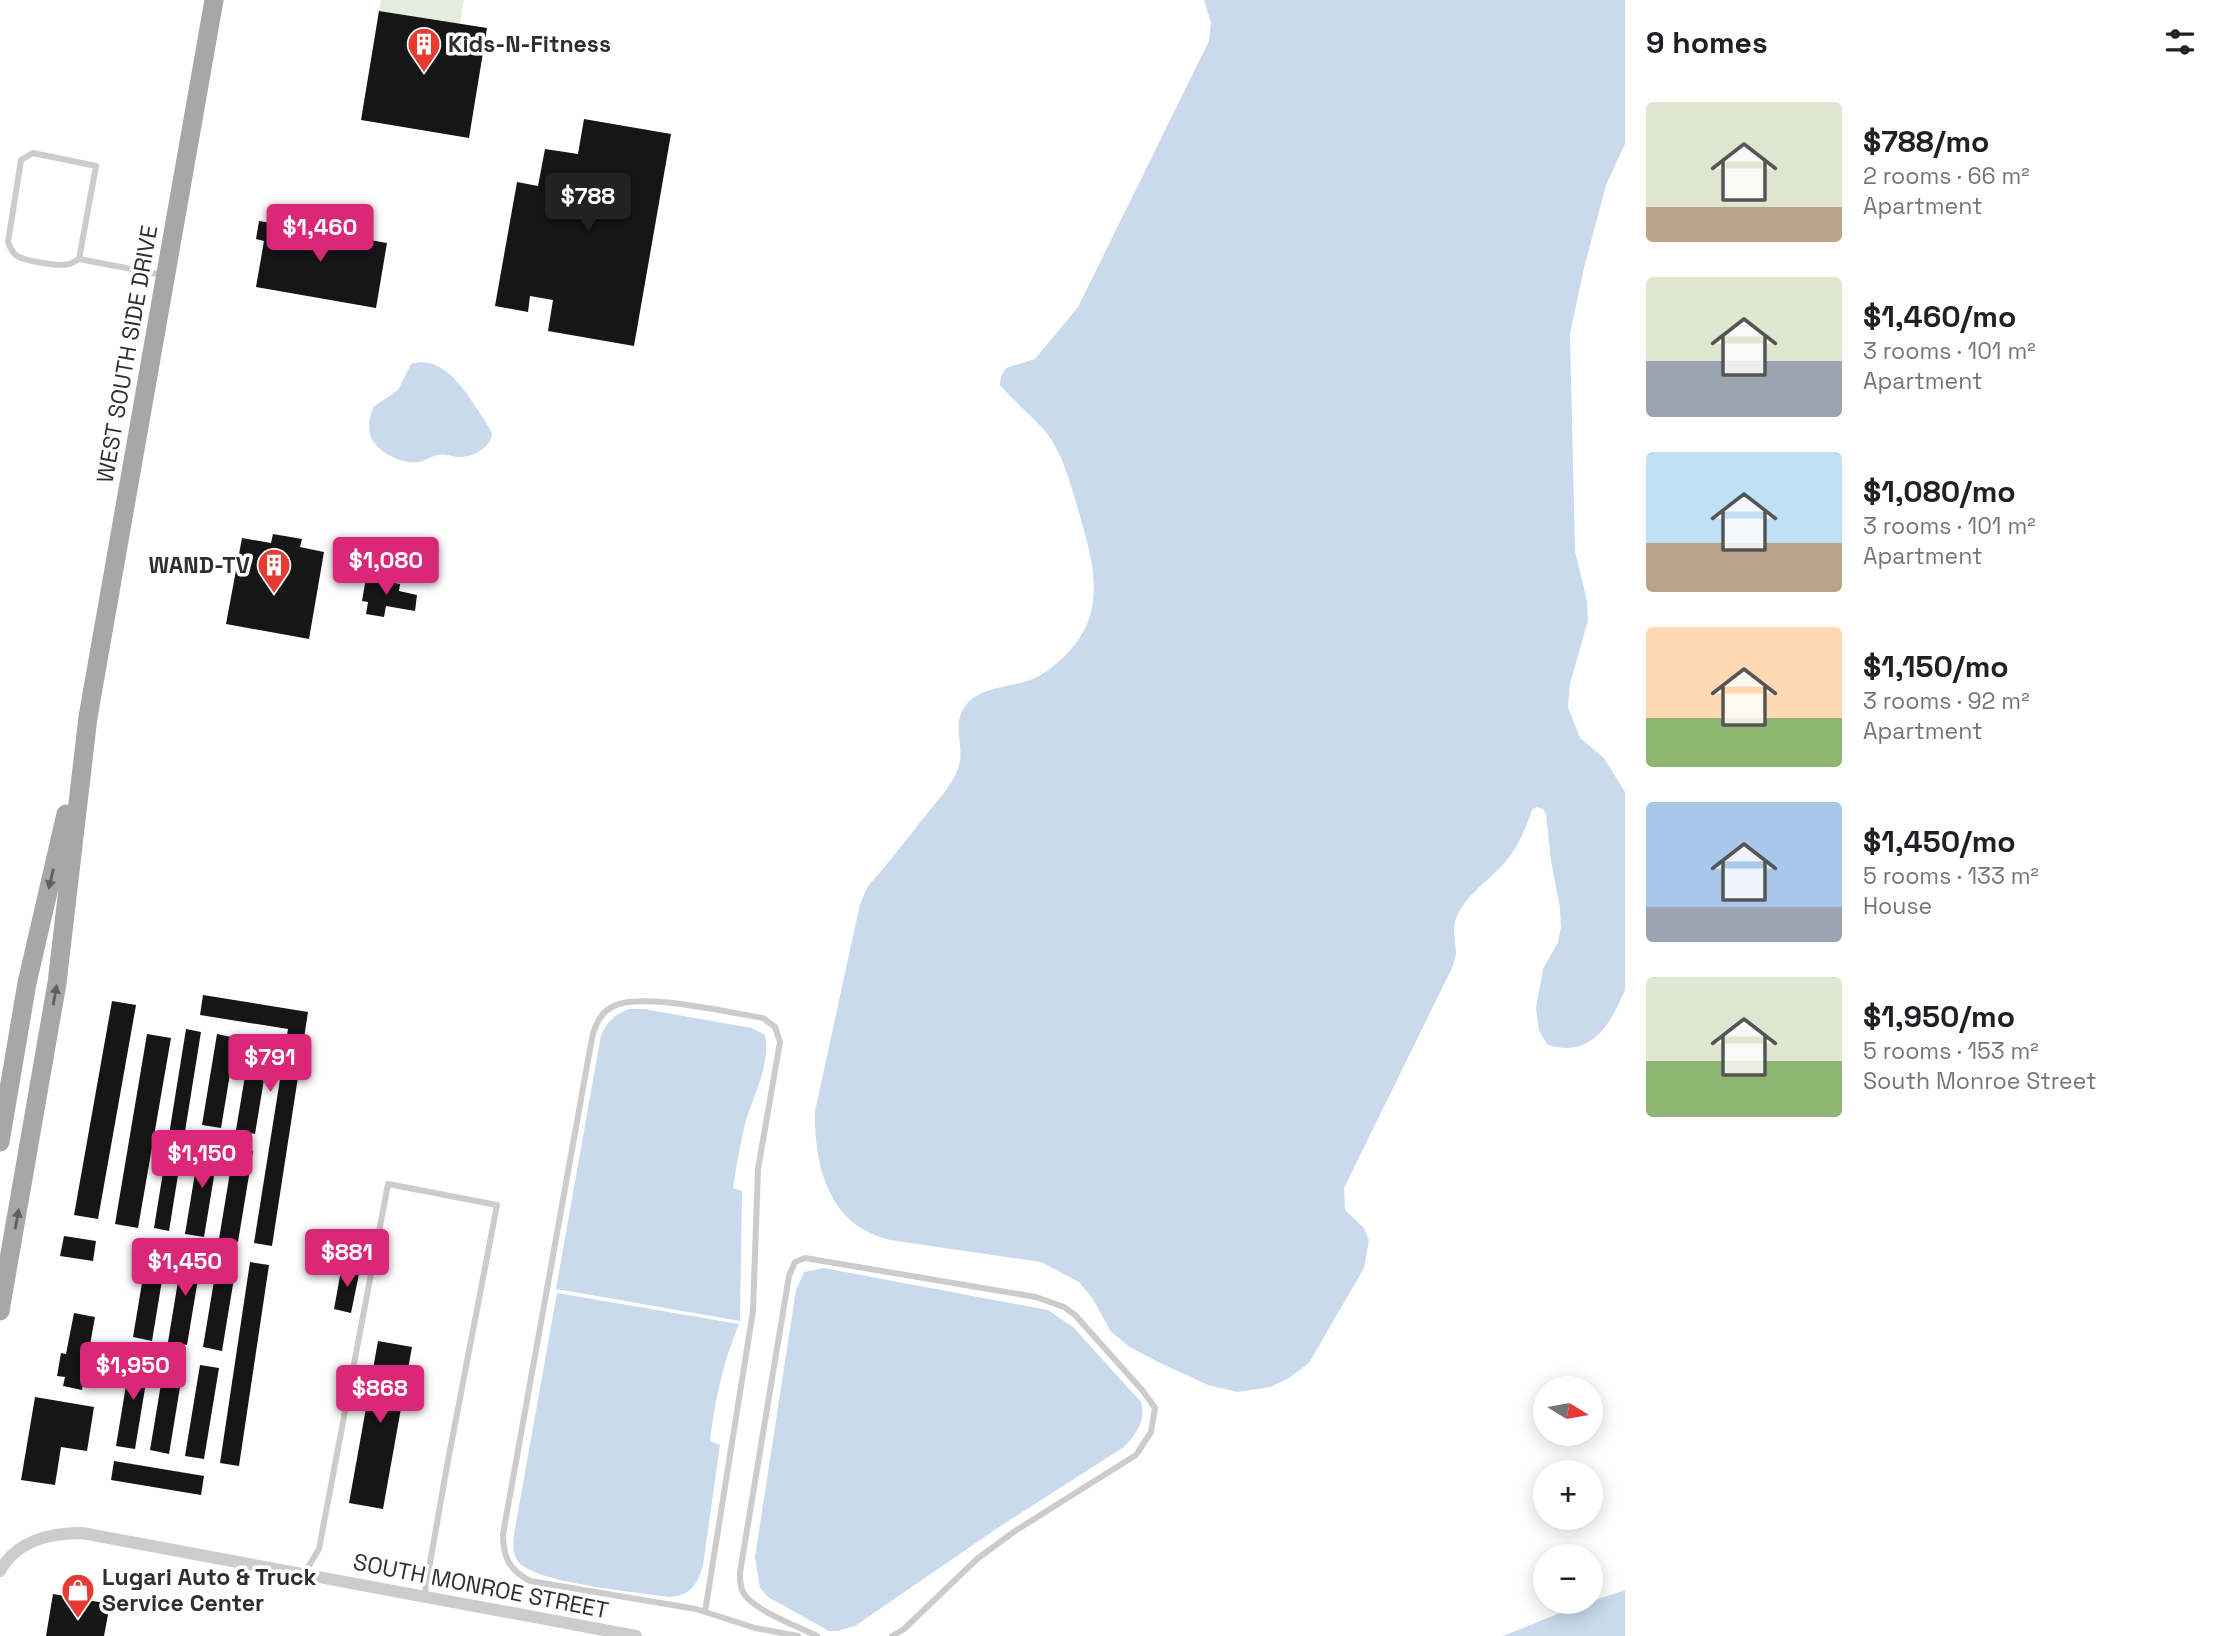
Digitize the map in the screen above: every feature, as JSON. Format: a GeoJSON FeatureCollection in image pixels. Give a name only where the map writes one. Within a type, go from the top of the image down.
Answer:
{"type":"FeatureCollection","features":[{"type":"Feature","properties":{"kind":"main road","name":"WEST SOUTH SIDE DRIVE"},"geometry":{"type":"LineString","coordinates":[[0,1311],[57,983],[89,718],[214,0]]}},
{"type":"Feature","properties":{"kind":"main road","name":"WEST SOUTH SIDE DRIVE"},"geometry":{"type":"LineString","coordinates":[[0,1142],[27,983],[89,718]]}},
{"type":"Feature","properties":{"kind":"street","name":"SOUTH MONROE STREET"},"geometry":{"type":"LineString","coordinates":[[0,1571],[15,1553],[28,1543],[62,1533],[104,1536],[636,1636]]}},
{"type":"Feature","properties":{"kind":"lane"},"geometry":{"type":"LineString","coordinates":[[79,259],[96,166],[33,153],[21,160],[8,242],[17,256],[68,265],[79,259],[165,276]]}},
{"type":"Feature","properties":{"kind":"lane"},"geometry":{"type":"LineString","coordinates":[[705,1612],[753,1311],[758,1169],[780,1042],[775,1027],[763,1018],[629,1001],[609,1008],[595,1025],[503,1534],[503,1547],[510,1567],[530,1581],[705,1612],[755,1628],[798,1636]]}},
{"type":"Feature","properties":{"kind":"lane"},"geometry":{"type":"LineString","coordinates":[[304,1574],[319,1549],[388,1184],[497,1205],[424,1597]]}},
{"type":"Feature","properties":{"kind":"lane"},"geometry":{"type":"LineString","coordinates":[[817,1636],[761,1608],[744,1593],[740,1584],[789,1276],[795,1262],[805,1258],[1035,1297],[1064,1307],[1075,1315],[1135,1381],[1151,1400],[1154,1408],[1151,1432],[1136,1455],[1014,1531],[977,1559],[904,1629],[892,1636]]}},
{"type":"Feature","properties":{"kind":"green space"},"geometry":{"type":"Polygon","coordinates":[[[381,0],[464,0],[460,24],[379,11],[381,0]]]}},
{"type":"Feature","properties":{"kind":"water"},"geometry":{"type":"Polygon","coordinates":[[[1204,0],[1625,0],[1625,144],[1606,185],[1570,334],[1575,551],[1587,601],[1588,620],[1570,684],[1568,707],[1580,738],[1604,758],[1625,792],[1625,990],[1606,1026],[1588,1043],[1563,1048],[1548,1045],[1539,1031],[1536,1008],[1543,969],[1558,942],[1561,927],[1546,814],[1543,809],[1537,807],[1532,810],[1512,853],[1471,895],[1457,916],[1454,930],[1456,954],[1451,970],[1344,1188],[1345,1210],[1364,1228],[1369,1240],[1364,1268],[1309,1363],[1289,1378],[1270,1387],[1238,1392],[1208,1385],[1130,1347],[1111,1332],[1093,1299],[1079,1282],[1041,1262],[890,1240],[854,1224],[832,1197],[825,1181],[815,1128],[815,1111],[860,904],[868,886],[955,776],[960,761],[958,730],[964,708],[980,694],[1024,682],[1044,673],[1065,656],[1079,638],[1088,620],[1094,581],[1086,537],[1068,475],[1051,439],[1000,385],[1001,376],[1006,368],[1035,359],[1078,307],[1209,41],[1211,23],[1204,0]]]}},
{"type":"Feature","properties":{"kind":"water"},"geometry":{"type":"Polygon","coordinates":[[[420,362],[435,365],[447,372],[473,402],[492,434],[488,444],[480,451],[465,457],[441,455],[412,462],[390,456],[377,446],[369,427],[373,407],[398,390],[411,364],[420,362]]]}},
{"type":"Feature","properties":{"kind":"water"},"geometry":{"type":"Polygon","coordinates":[[[629,1009],[644,1009],[752,1028],[765,1035],[766,1057],[745,1124],[733,1188],[742,1191],[740,1321],[556,1289],[601,1035],[612,1019],[629,1009]]]}},
{"type":"Feature","properties":{"kind":"water"},"geometry":{"type":"Polygon","coordinates":[[[824,1268],[1048,1310],[1073,1327],[1141,1402],[1142,1409],[1139,1426],[1124,1447],[999,1527],[855,1626],[837,1631],[829,1631],[768,1597],[760,1588],[755,1557],[796,1290],[804,1272],[824,1268]]]}},
{"type":"Feature","properties":{"kind":"water"},"geometry":{"type":"Polygon","coordinates":[[[557,1293],[739,1324],[724,1367],[712,1426],[710,1441],[720,1445],[703,1565],[695,1584],[682,1595],[668,1597],[564,1581],[528,1569],[515,1555],[514,1534],[557,1293]]]}},
{"type":"Feature","properties":{"kind":"water"},"geometry":{"type":"Polygon","coordinates":[[[1625,1590],[1625,1636],[1503,1636],[1558,1614],[1603,1614],[1603,1597],[1625,1590]]]}},
{"type":"Feature","properties":{"kind":"building","name":"Kids-N-Fitness"},"geometry":{"type":"Polygon","coordinates":[[[379,11],[487,28],[469,138],[361,120],[379,11]]]}},
{"type":"Feature","properties":{"kind":"building"},"geometry":{"type":"Polygon","coordinates":[[[584,119],[671,134],[634,346],[548,331],[553,300],[530,296],[528,312],[495,306],[517,182],[538,186],[545,149],[578,154],[584,119]]]}},
{"type":"Feature","properties":{"kind":"building"},"geometry":{"type":"Polygon","coordinates":[[[259,221],[387,243],[376,308],[256,287],[264,241],[256,239],[259,221]]]}},
{"type":"Feature","properties":{"kind":"building","name":"WAND-TV"},"geometry":{"type":"Polygon","coordinates":[[[273,534],[302,539],[300,547],[324,552],[309,639],[226,624],[242,538],[271,543],[273,534]]]}},
{"type":"Feature","properties":{"kind":"building"},"geometry":{"type":"Polygon","coordinates":[[[366,578],[400,584],[399,591],[417,595],[415,611],[386,606],[384,617],[366,614],[368,602],[362,601],[366,578]]]}},
{"type":"Feature","properties":{"kind":"building"},"geometry":{"type":"Polygon","coordinates":[[[203,995],[308,1012],[272,1246],[254,1243],[288,1029],[200,1015],[203,995]]]}},
{"type":"Feature","properties":{"kind":"building"},"geometry":{"type":"Polygon","coordinates":[[[112,1001],[136,1005],[98,1219],[74,1215],[112,1001]]]}},
{"type":"Feature","properties":{"kind":"building"},"geometry":{"type":"Polygon","coordinates":[[[186,1029],[201,1032],[169,1231],[154,1228],[186,1029]]]}},
{"type":"Feature","properties":{"kind":"building"},"geometry":{"type":"Polygon","coordinates":[[[147,1034],[171,1038],[138,1228],[115,1224],[147,1034]]]}},
{"type":"Feature","properties":{"kind":"building"},"geometry":{"type":"Polygon","coordinates":[[[217,1034],[236,1038],[221,1128],[202,1125],[217,1034]]]}},
{"type":"Feature","properties":{"kind":"building"},"geometry":{"type":"Polygon","coordinates":[[[251,1040],[270,1043],[255,1134],[236,1130],[251,1040]]]}},
{"type":"Feature","properties":{"kind":"building"},"geometry":{"type":"Polygon","coordinates":[[[200,1143],[219,1146],[204,1237],[185,1234],[200,1143]]]}},
{"type":"Feature","properties":{"kind":"building"},"geometry":{"type":"Polygon","coordinates":[[[234,1148],[253,1151],[238,1242],[219,1239],[234,1148]]]}},
{"type":"Feature","properties":{"kind":"building"},"geometry":{"type":"Polygon","coordinates":[[[64,1236],[96,1241],[93,1261],[60,1256],[64,1236]]]}},
{"type":"Feature","properties":{"kind":"building"},"geometry":{"type":"Polygon","coordinates":[[[148,1247],[167,1250],[152,1341],[133,1337],[148,1247]]]}},
{"type":"Feature","properties":{"kind":"building"},"geometry":{"type":"Polygon","coordinates":[[[183,1251],[202,1255],[187,1345],[168,1342],[183,1251]]]}},
{"type":"Feature","properties":{"kind":"building"},"geometry":{"type":"Polygon","coordinates":[[[218,1257],[237,1260],[222,1351],[203,1347],[218,1257]]]}},
{"type":"Feature","properties":{"kind":"building"},"geometry":{"type":"Polygon","coordinates":[[[250,1262],[269,1265],[239,1466],[220,1463],[250,1262]]]}},
{"type":"Feature","properties":{"kind":"building"},"geometry":{"type":"Polygon","coordinates":[[[342,1265],[360,1269],[351,1313],[334,1309],[342,1265]]]}},
{"type":"Feature","properties":{"kind":"building"},"geometry":{"type":"Polygon","coordinates":[[[74,1313],[95,1317],[82,1390],[63,1386],[65,1377],[57,1376],[61,1353],[66,1354],[74,1313]]]}},
{"type":"Feature","properties":{"kind":"building"},"geometry":{"type":"Polygon","coordinates":[[[378,1341],[412,1347],[383,1509],[349,1503],[378,1341]]]}},
{"type":"Feature","properties":{"kind":"building"},"geometry":{"type":"Polygon","coordinates":[[[131,1355],[150,1358],[135,1449],[116,1446],[131,1355]]]}},
{"type":"Feature","properties":{"kind":"building"},"geometry":{"type":"Polygon","coordinates":[[[165,1360],[184,1363],[169,1454],[150,1450],[165,1360]]]}},
{"type":"Feature","properties":{"kind":"building"},"geometry":{"type":"Polygon","coordinates":[[[200,1365],[219,1368],[204,1459],[185,1456],[200,1365]]]}},
{"type":"Feature","properties":{"kind":"building"},"geometry":{"type":"Polygon","coordinates":[[[35,1397],[94,1407],[87,1451],[61,1447],[55,1485],[21,1480],[35,1397]]]}},
{"type":"Feature","properties":{"kind":"building"},"geometry":{"type":"Polygon","coordinates":[[[114,1461],[204,1476],[201,1495],[111,1480],[114,1461]]]}},
{"type":"Feature","properties":{"kind":"building","name":"Lugari Auto & Truck Service Center"},"geometry":{"type":"Polygon","coordinates":[[[53,1594],[110,1604],[104,1636],[46,1636],[53,1594]]]}},
{"type":"Feature","properties":{"kind":"place","name":"Kids-N-Fitness"},"geometry":{"type":"Point","coordinates":[424,74]}},
{"type":"Feature","properties":{"kind":"place","name":"WAND-TV"},"geometry":{"type":"Point","coordinates":[274,595]}},
{"type":"Feature","properties":{"kind":"place","name":"Lugari Auto & Truck Service Center"},"geometry":{"type":"Point","coordinates":[78,1620]}}]}
